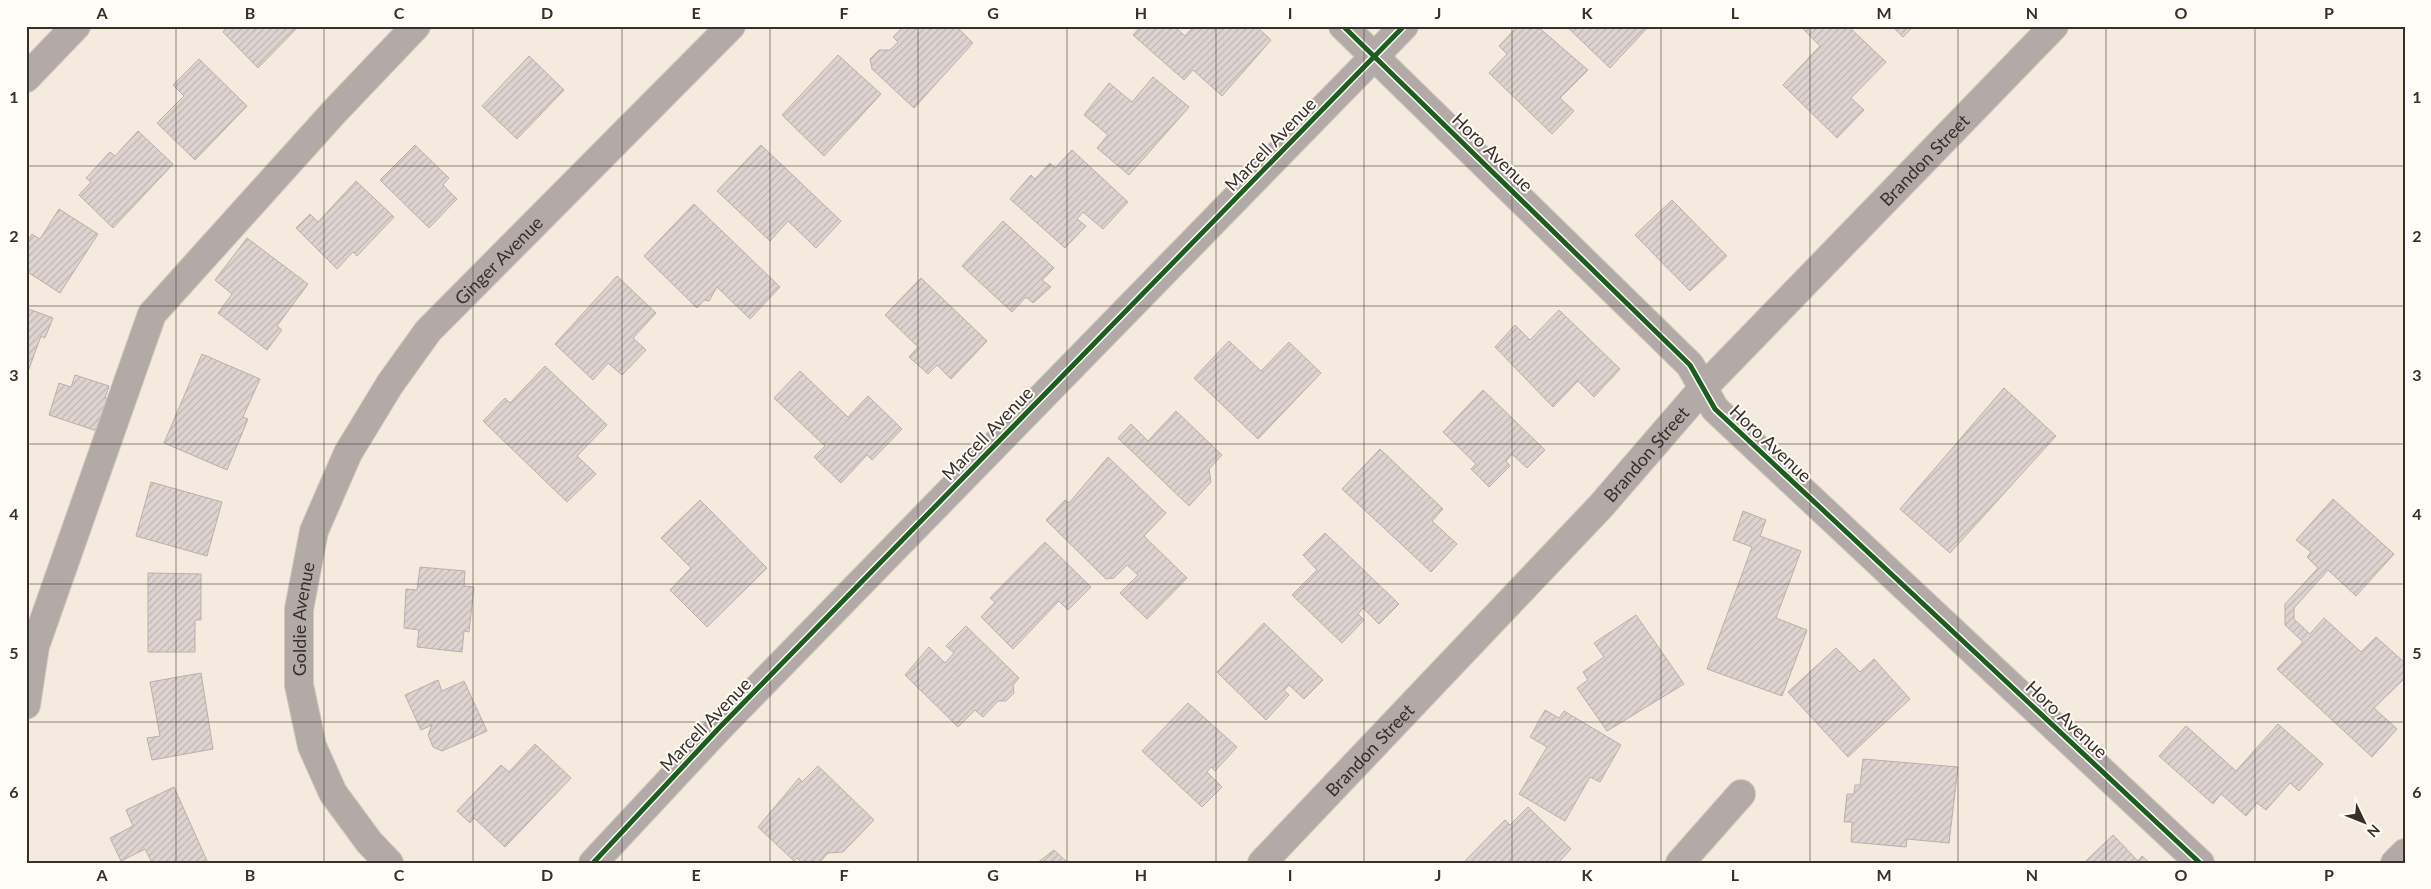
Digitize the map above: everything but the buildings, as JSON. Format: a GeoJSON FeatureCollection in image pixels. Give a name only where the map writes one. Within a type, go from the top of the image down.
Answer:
{"type":"FeatureCollection","features":[{"type":"Feature","properties":{"kind":"street"},"geometry":{"type":"LineString","coordinates":[[26,78],[76,26]]}},
{"type":"Feature","properties":{"kind":"street"},"geometry":{"type":"LineString","coordinates":[[26,705],[35,646],[152,314],[335,111],[416,26]]}},
{"type":"Feature","properties":{"kind":"street","name":"Ginger Avenue"},"geometry":{"type":"LineString","coordinates":[[314,530],[348,453],[390,384],[428,332],[731,26]]}},
{"type":"Feature","properties":{"kind":"street","name":"Horo Avenue"},"geometry":{"type":"LineString","coordinates":[[1343,26],[1690,365],[1715,409],[2200,863]]}},
{"type":"Feature","properties":{"kind":"street","name":"Marcell Avenue"},"geometry":{"type":"LineString","coordinates":[[594,863],[719,728],[1404,26]]}},
{"type":"Feature","properties":{"kind":"street","name":"Brandon Street"},"geometry":{"type":"LineString","coordinates":[[1262,863],[1601,506],[1703,388],[2054,26]]}},
{"type":"Feature","properties":{"kind":"street","name":"Goldie Avenue"},"geometry":{"type":"LineString","coordinates":[[314,530],[299,609],[299,685],[308,729],[312,746],[333,793],[369,842],[389,863]]}},
{"type":"Feature","properties":{"kind":"street"},"geometry":{"type":"LineString","coordinates":[[1680,863],[1741,794]]}},
{"type":"Feature","properties":{"kind":"street"},"geometry":{"type":"LineString","coordinates":[[2395,863],[2405,853]]}},
{"type":"Feature","properties":{"kind":"cycle path"},"geometry":{"type":"LineString","coordinates":[[1343,26],[1690,365],[1715,409],[2200,863]]}},
{"type":"Feature","properties":{"kind":"cycle path"},"geometry":{"type":"LineString","coordinates":[[593,863],[719,728],[1404,26]]}}]}
